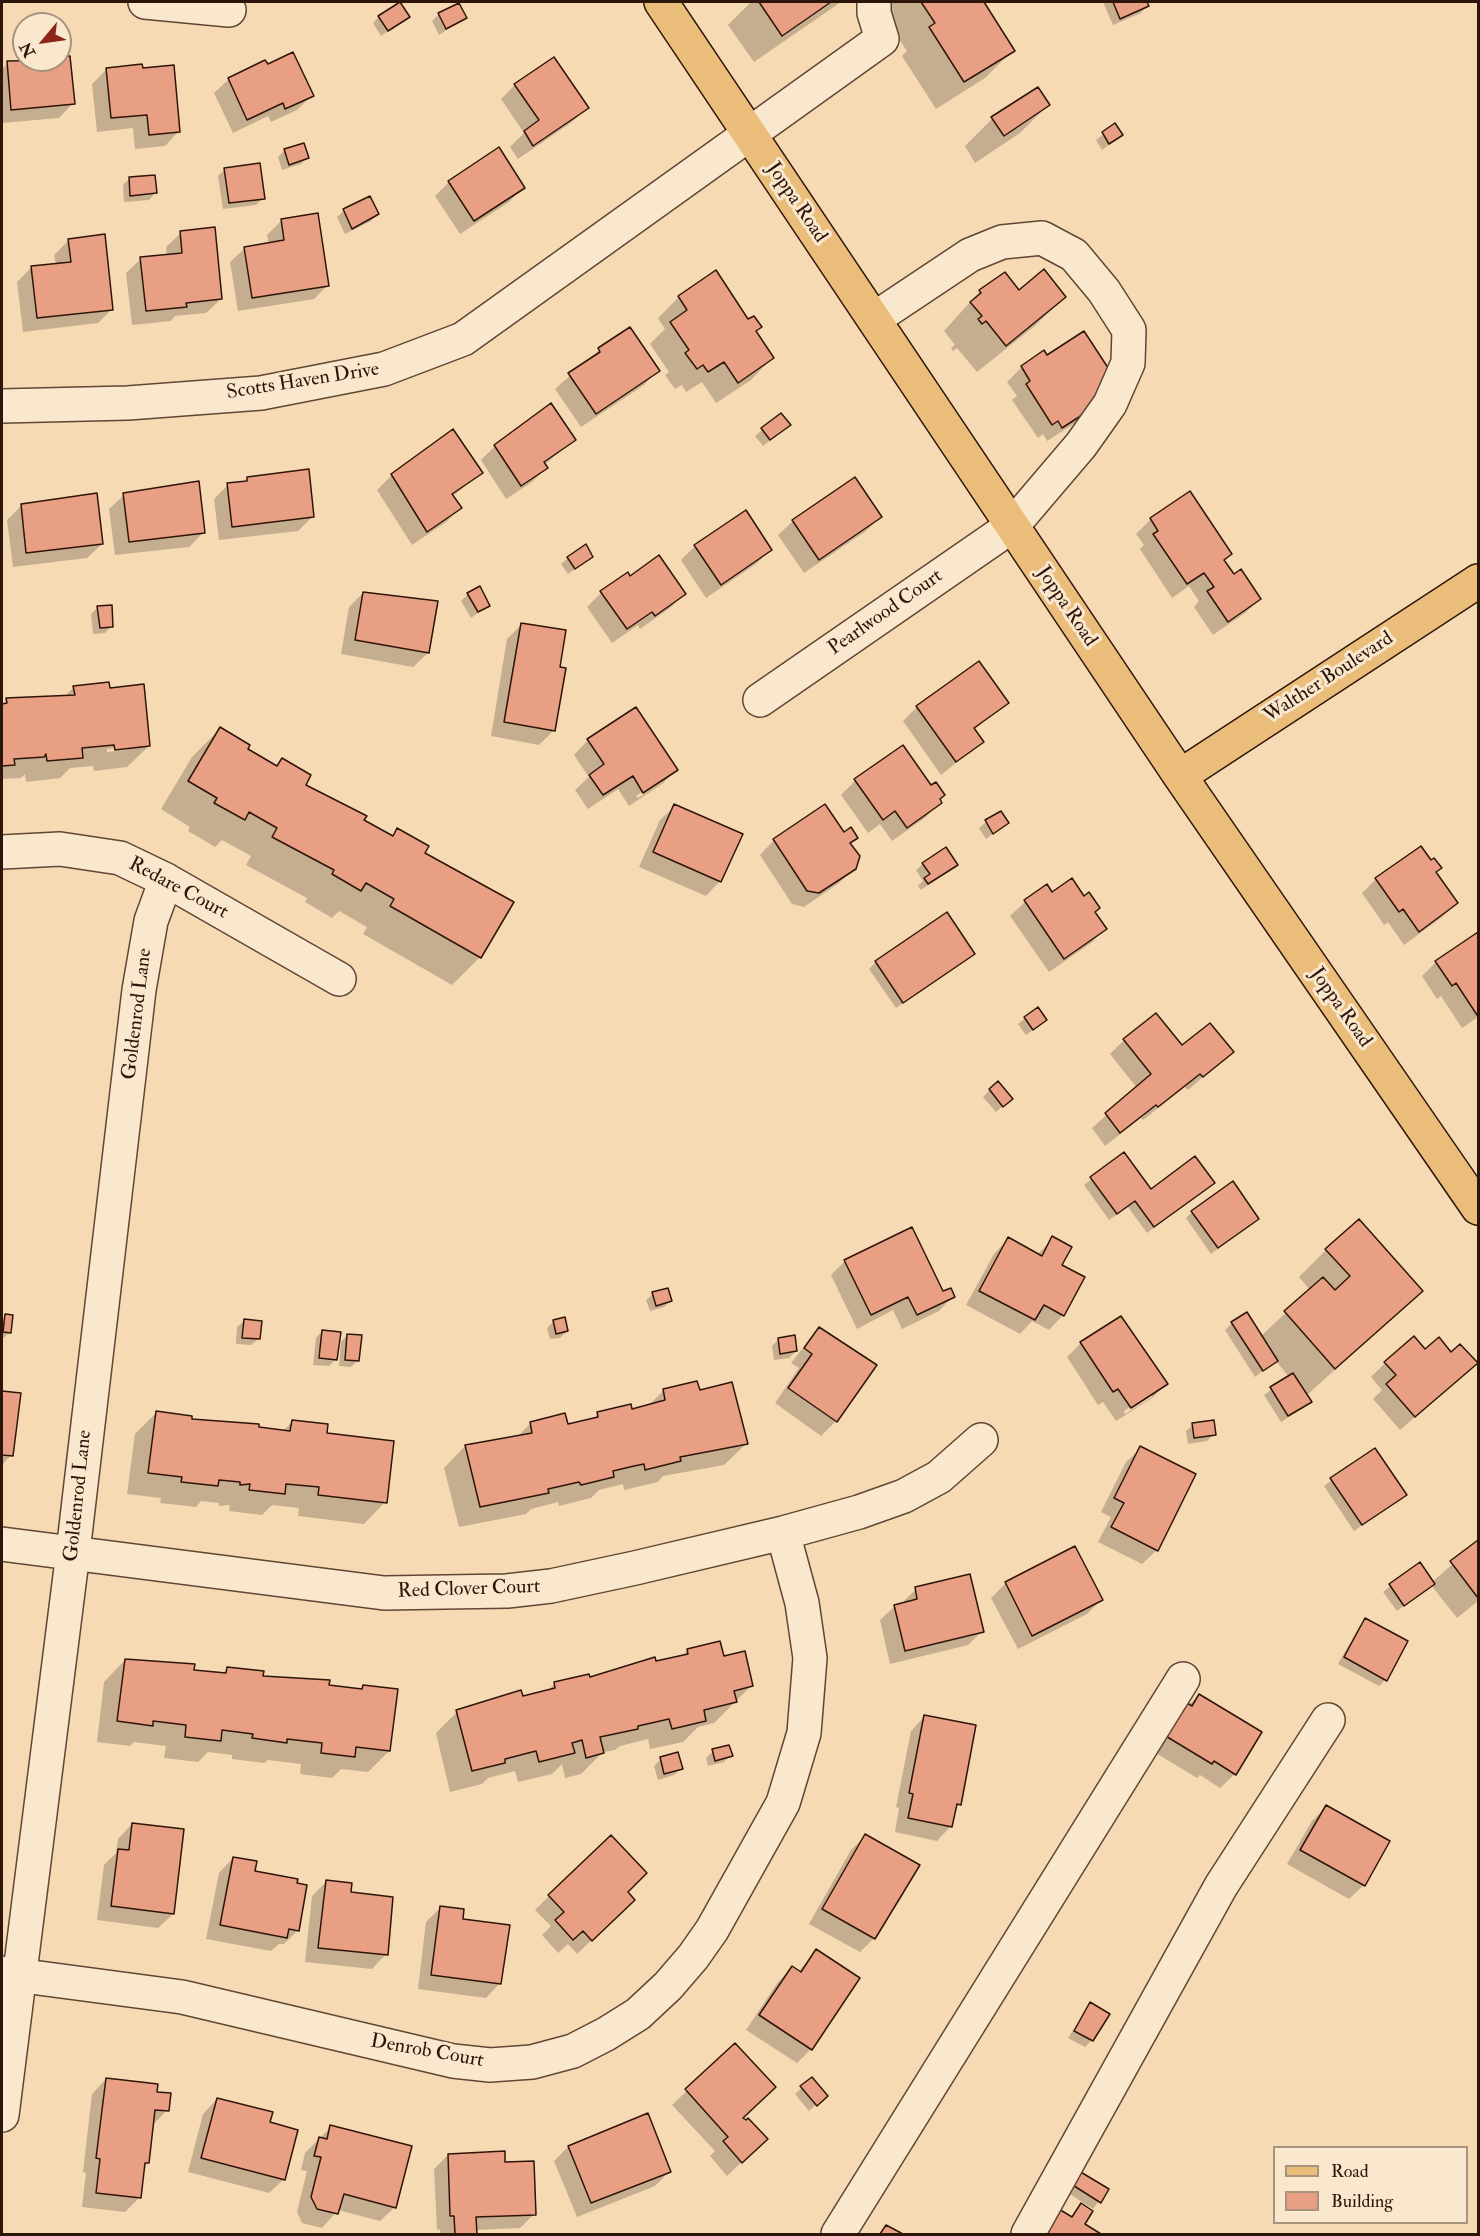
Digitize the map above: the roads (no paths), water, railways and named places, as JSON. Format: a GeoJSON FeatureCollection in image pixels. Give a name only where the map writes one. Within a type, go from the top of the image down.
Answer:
{"type":"FeatureCollection","features":[{"type":"Feature","properties":{"kind":"main road","name":"Joppa Road"},"geometry":{"type":"LineString","coordinates":[[660,2],[1180,776],[1479,1208]]}},
{"type":"Feature","properties":{"kind":"main road","name":"Walther Boulevard"},"geometry":{"type":"LineString","coordinates":[[1180,776],[1479,580]]}},
{"type":"Feature","properties":{"kind":"street"},"geometry":{"type":"LineString","coordinates":[[145,2],[229,10]]}},
{"type":"Feature","properties":{"kind":"street","name":"Scotts Haven Drive"},"geometry":{"type":"LineString","coordinates":[[2,406],[128,403],[261,393],[384,369],[431,354],[463,339],[882,39],[874,13],[874,2]]}},
{"type":"Feature","properties":{"kind":"street","name":"Pearlwood Court"},"geometry":{"type":"LineString","coordinates":[[760,700],[1012,526],[1081,445],[1110,404],[1128,363],[1129,330],[1104,291],[1074,255],[1042,238],[1002,242],[970,255],[874,319]]}},
{"type":"Feature","properties":{"kind":"street","name":"Redare Court"},"geometry":{"type":"LineString","coordinates":[[2,852],[60,849],[87,851],[120,858],[166,880],[339,979]]}},
{"type":"Feature","properties":{"kind":"street","name":"Goldenrod Lane"},"geometry":{"type":"LineString","coordinates":[[2,2115],[10,1973],[73,1552],[139,990],[151,921],[166,880]]}},
{"type":"Feature","properties":{"kind":"street","name":"Red Clover Court"},"geometry":{"type":"LineString","coordinates":[[2,1544],[323,1587],[384,1593],[443,1594],[551,1586],[783,1533],[904,1496],[939,1477],[981,1440]]}},
{"type":"Feature","properties":{"kind":"street","name":"Denrob Court"},"geometry":{"type":"LineString","coordinates":[[10,1973],[182,1997],[453,2061],[490,2065],[532,2062],[573,2050],[606,2034],[638,2014],[668,1986],[693,1957],[712,1930],[783,1803],[804,1733],[810,1658],[802,1603],[783,1533]]}},
{"type":"Feature","properties":{"kind":"street"},"geometry":{"type":"LineString","coordinates":[[838,2235],[1183,1679]]}},
{"type":"Feature","properties":{"kind":"street"},"geometry":{"type":"LineString","coordinates":[[1028,2235],[1221,1886],[1328,1720]]}}]}
